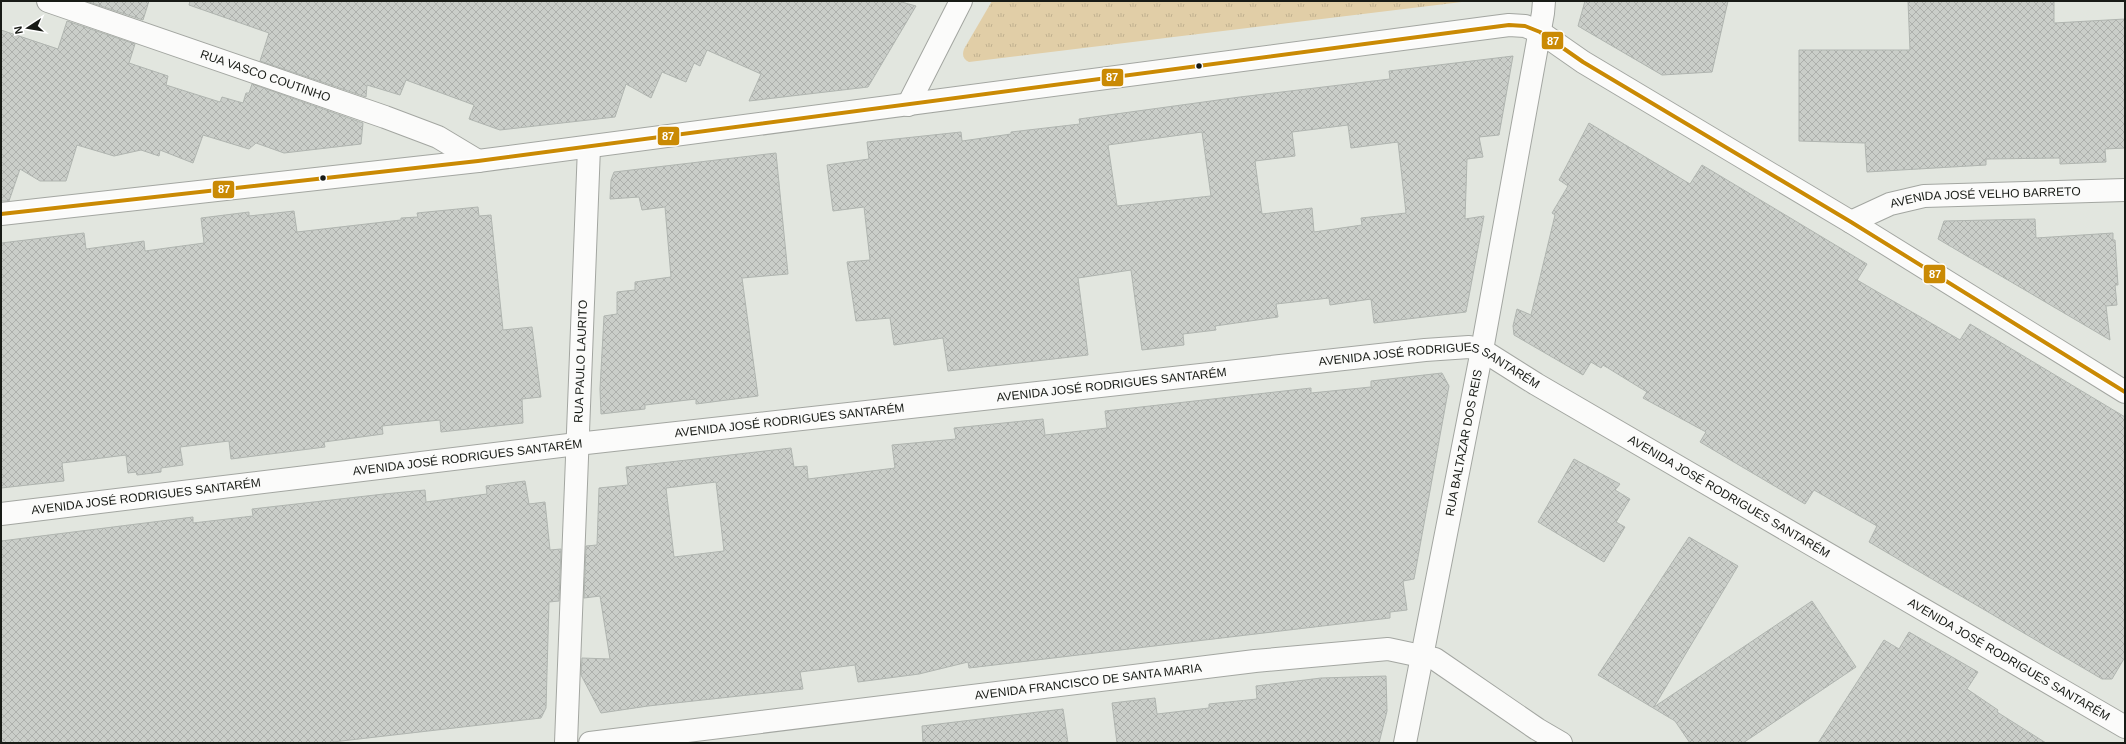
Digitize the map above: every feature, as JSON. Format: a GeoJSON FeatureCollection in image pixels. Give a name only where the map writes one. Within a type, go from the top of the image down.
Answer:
{"type":"FeatureCollection","features":[{"type":"Feature","properties":{"kind":"street","name":"RUA VASCO COUTINHO"},"geometry":{"type":"LineString","coordinates":[[48,1],[438,137],[478,162]]}},
{"type":"Feature","properties":{"kind":"street"},"geometry":{"type":"LineString","coordinates":[[908,105],[961,1]]}},
{"type":"Feature","properties":{"kind":"street","name":"RUA BALTAZAR DOS REIS"},"geometry":{"type":"LineString","coordinates":[[1405,743],[1482,350],[1540,32],[1544,1]]}},
{"type":"Feature","properties":{"kind":"street"},"geometry":{"type":"LineString","coordinates":[[1,214],[478,162],[589,146],[1509,25],[1525,26],[1540,32],[1583,62],[1851,222],[2125,392]]}},
{"type":"Feature","properties":{"kind":"street","name":"RUA PAULO LAURITO"},"geometry":{"type":"LineString","coordinates":[[566,743],[589,146]]}},
{"type":"Feature","properties":{"kind":"street","name":"AVENIDA JOSÉ VELHO BARRETO"},"geometry":{"type":"LineString","coordinates":[[1851,222],[1890,204],[1924,196],[2125,190]]}},
{"type":"Feature","properties":{"kind":"street"},"geometry":{"type":"LineString","coordinates":[[1,197],[34,210]]}},
{"type":"Feature","properties":{"kind":"street","name":"AVENIDA JOSÉ RODRIGUES SANTARÉM"},"geometry":{"type":"LineString","coordinates":[[1,514],[577,444],[1425,350],[1469,347],[1482,350],[1536,384],[2125,727]]}},
{"type":"Feature","properties":{"kind":"street","name":"AVENIDA FRANCISCO DE SANTA MARIA"},"geometry":{"type":"LineString","coordinates":[[590,743],[1255,661],[1388,649],[1435,659],[1561,743]]}},
{"type":"Feature","properties":{"kind":"green space"},"geometry":{"type":"Polygon","coordinates":[[[992,1],[1470,1],[969,62],[965,60],[963,53],[964,49],[992,1]]]}},
{"type":"Feature","properties":{"kind":"building"},"geometry":{"type":"Polygon","coordinates":[[[86,1],[149,1],[143,20],[86,1]]]}},
{"type":"Feature","properties":{"kind":"building"},"geometry":{"type":"Polygon","coordinates":[[[190,1],[898,1],[916,6],[868,87],[749,101],[761,74],[707,50],[700,66],[694,63],[686,82],[662,72],[651,98],[626,84],[615,117],[500,130],[469,119],[474,105],[406,80],[400,95],[367,85],[366,97],[260,61],[269,33],[189,5],[190,1]]]}},
{"type":"Feature","properties":{"kind":"building"},"geometry":{"type":"Polygon","coordinates":[[[1585,1],[1728,1],[1712,72],[1662,75],[1578,26],[1585,1]]]}},
{"type":"Feature","properties":{"kind":"building"},"geometry":{"type":"Polygon","coordinates":[[[1908,1],[2054,1],[2054,23],[2125,19],[2125,148],[2105,149],[2106,162],[2060,164],[2060,158],[1986,159],[1986,165],[1867,172],[1865,143],[1799,141],[1799,50],[1910,50],[1908,1]]]}},
{"type":"Feature","properties":{"kind":"building"},"geometry":{"type":"Polygon","coordinates":[[[67,21],[135,44],[129,63],[168,76],[166,85],[220,102],[222,97],[243,103],[246,93],[249,93],[252,84],[363,123],[361,144],[284,153],[256,143],[249,149],[203,135],[193,163],[160,150],[159,156],[141,150],[114,156],[77,145],[66,181],[40,181],[20,169],[9,201],[1,201],[1,30],[58,49],[67,21]]]}},
{"type":"Feature","properties":{"kind":"building"},"geometry":{"type":"Polygon","coordinates":[[[1513,56],[1499,135],[1479,137],[1483,157],[1467,159],[1465,219],[1484,216],[1466,312],[1374,323],[1371,299],[1330,305],[1329,298],[1276,304],[1278,317],[1215,326],[1216,330],[1183,334],[1184,345],[1142,350],[1131,270],[1078,278],[1088,355],[948,371],[943,338],[894,345],[890,318],[856,321],[847,262],[870,260],[864,207],[833,211],[827,165],[869,159],[867,142],[961,132],[962,141],[1011,134],[1011,132],[1080,124],[1079,119],[1240,97],[1390,79],[1389,71],[1513,56]],[[1348,125],[1292,132],[1295,156],[1255,161],[1262,214],[1312,208],[1314,232],[1362,225],[1361,218],[1406,213],[1398,142],[1351,148],[1348,125]],[[1202,132],[1108,145],[1117,206],[1211,196],[1202,132]]]}},
{"type":"Feature","properties":{"kind":"building"},"geometry":{"type":"Polygon","coordinates":[[[1589,123],[1690,184],[1702,165],[1867,264],[1857,280],[1960,340],[1970,324],[2125,417],[2125,657],[2112,679],[2102,679],[1869,542],[1877,526],[1814,490],[1805,504],[1700,442],[1706,432],[1643,398],[1647,392],[1603,365],[1601,368],[1591,362],[1583,375],[1514,335],[1513,326],[1517,309],[1531,315],[1555,215],[1552,213],[1568,186],[1559,180],[1589,123]]]}},
{"type":"Feature","properties":{"kind":"building"},"geometry":{"type":"Polygon","coordinates":[[[776,153],[788,274],[742,278],[758,396],[696,404],[696,399],[645,405],[645,409],[601,414],[600,389],[604,316],[617,314],[617,292],[635,290],[635,282],[671,277],[665,207],[642,210],[639,197],[610,199],[611,180],[614,172],[776,153]]]}},
{"type":"Feature","properties":{"kind":"building"},"geometry":{"type":"Polygon","coordinates":[[[478,207],[479,216],[491,215],[503,330],[532,327],[541,397],[522,399],[523,423],[441,432],[440,420],[382,426],[383,434],[324,442],[325,447],[231,459],[229,441],[180,447],[183,465],[161,468],[161,472],[137,475],[136,472],[128,473],[126,455],[62,463],[64,481],[1,488],[1,243],[84,233],[86,249],[144,241],[145,251],[204,243],[201,218],[249,212],[249,216],[294,211],[297,232],[401,220],[401,218],[418,217],[417,213],[478,207]]]}},
{"type":"Feature","properties":{"kind":"building"},"geometry":{"type":"Polygon","coordinates":[[[2035,219],[2036,238],[2113,233],[2113,240],[2115,240],[2118,285],[2115,285],[2117,305],[2106,306],[2110,340],[1938,239],[1944,221],[2035,219]]]}},
{"type":"Feature","properties":{"kind":"building"},"geometry":{"type":"Polygon","coordinates":[[[1442,373],[1449,386],[1414,579],[1403,581],[1407,610],[1390,612],[1390,618],[969,668],[968,662],[919,674],[858,682],[855,665],[800,672],[803,689],[648,706],[601,713],[581,675],[582,658],[610,659],[600,596],[584,598],[586,546],[597,545],[599,488],[628,485],[626,467],[791,448],[794,467],[807,466],[808,479],[895,468],[892,445],[956,439],[954,428],[1043,419],[1045,435],[1107,428],[1105,411],[1311,388],[1311,393],[1371,387],[1371,381],[1442,373]],[[716,482],[666,488],[674,557],[724,551],[716,482]]]}},
{"type":"Feature","properties":{"kind":"building"},"geometry":{"type":"Polygon","coordinates":[[[1574,459],[1620,484],[1615,490],[1630,499],[1616,522],[1625,527],[1604,562],[1538,522],[1574,459]]]}},
{"type":"Feature","properties":{"kind":"building"},"geometry":{"type":"Polygon","coordinates":[[[525,481],[529,504],[545,502],[550,550],[561,549],[559,601],[549,602],[546,708],[541,718],[324,743],[1,743],[1,541],[193,517],[193,523],[253,516],[252,509],[425,490],[426,502],[487,494],[486,486],[525,481]]]}},
{"type":"Feature","properties":{"kind":"building"},"geometry":{"type":"Polygon","coordinates":[[[1689,537],[1738,566],[1654,707],[1812,601],[1856,667],[1743,743],[1690,743],[1675,721],[1598,675],[1689,537]]]}},
{"type":"Feature","properties":{"kind":"building"},"geometry":{"type":"Polygon","coordinates":[[[1909,632],[1978,672],[1967,689],[1998,710],[1997,712],[2046,743],[1818,743],[1884,640],[1899,649],[1909,632]]]}},
{"type":"Feature","properties":{"kind":"building"},"geometry":{"type":"Polygon","coordinates":[[[1386,676],[1387,711],[1379,743],[1117,743],[1112,703],[1155,698],[1157,714],[1209,708],[1209,704],[1257,699],[1256,686],[1321,678],[1386,676]]]}},
{"type":"Feature","properties":{"kind":"building"},"geometry":{"type":"Polygon","coordinates":[[[1063,709],[1068,743],[923,743],[922,726],[1063,709]]]}},
{"type":"Feature","properties":{"kind":"transit line","name":"87"},"geometry":{"type":"LineString","coordinates":[[1,214],[478,161],[1509,25],[1525,26],[1540,32],[1583,62],[1851,222],[2125,392]]}}]}
